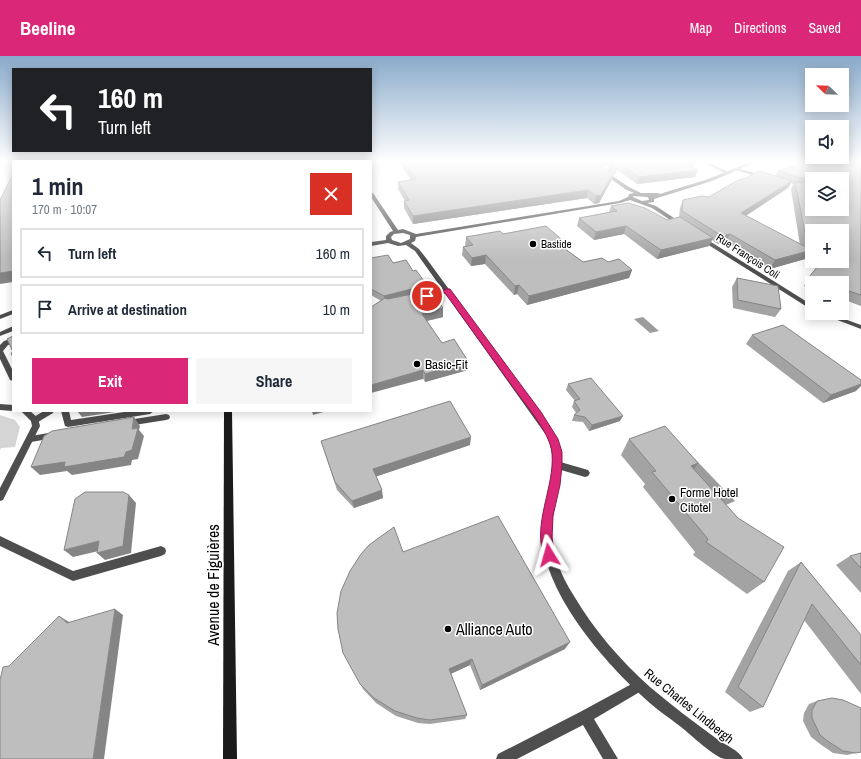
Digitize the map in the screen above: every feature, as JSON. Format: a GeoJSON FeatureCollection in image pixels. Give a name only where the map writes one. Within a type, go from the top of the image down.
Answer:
{"type":"FeatureCollection","features":[{"type":"Feature","properties":{"kind":"main road","name":"Avenue de Figuières"},"geometry":{"type":"LineString","coordinates":[[228,412],[230,759]]}},
{"type":"Feature","properties":{"kind":"street"},"geometry":{"type":"LineString","coordinates":[[629,194],[630,197],[639,203]]}},
{"type":"Feature","properties":{"kind":"street"},"geometry":{"type":"LineString","coordinates":[[620,202],[641,194],[663,194]]}},
{"type":"Feature","properties":{"kind":"street"},"geometry":{"type":"LineString","coordinates":[[641,194],[686,228]]}},
{"type":"Feature","properties":{"kind":"street"},"geometry":{"type":"LineString","coordinates":[[372,244],[389,241],[395,244],[620,202],[652,202],[663,194]]}},
{"type":"Feature","properties":{"kind":"street"},"geometry":{"type":"LineString","coordinates":[[372,196],[396,232]]}},
{"type":"Feature","properties":{"kind":"street"},"geometry":{"type":"LineString","coordinates":[[389,241],[388,237],[396,232],[407,232],[411,240]]}},
{"type":"Feature","properties":{"kind":"street","name":"Rue François Coli"},"geometry":{"type":"LineString","coordinates":[[693,232],[805,304]]}},
{"type":"Feature","properties":{"kind":"street","name":"Rue Charles Lindbergh"},"geometry":{"type":"LineString","coordinates":[[411,240],[553,439],[557,452],[557,465],[555,485],[548,516],[546,538],[555,573],[566,594],[605,648],[639,686],[714,745],[736,759]]}},
{"type":"Feature","properties":{"kind":"street"},"geometry":{"type":"LineString","coordinates":[[418,298],[447,291]]}},
{"type":"Feature","properties":{"kind":"street"},"geometry":{"type":"LineString","coordinates":[[0,317],[12,312]]}},
{"type":"Feature","properties":{"kind":"street"},"geometry":{"type":"LineString","coordinates":[[842,320],[861,327]]}},
{"type":"Feature","properties":{"kind":"street"},"geometry":{"type":"LineString","coordinates":[[0,334],[12,329]]}},
{"type":"Feature","properties":{"kind":"street"},"geometry":{"type":"LineString","coordinates":[[12,340],[6,343],[0,351],[12,376]]}},
{"type":"Feature","properties":{"kind":"street"},"geometry":{"type":"LineString","coordinates":[[0,407],[12,408]]}},
{"type":"Feature","properties":{"kind":"street"},"geometry":{"type":"LineString","coordinates":[[0,497],[36,426],[35,420],[26,412]]}},
{"type":"Feature","properties":{"kind":"street"},"geometry":{"type":"LineString","coordinates":[[35,420],[48,412]]}},
{"type":"Feature","properties":{"kind":"street"},"geometry":{"type":"LineString","coordinates":[[65,412],[68,424],[144,412]]}},
{"type":"Feature","properties":{"kind":"street"},"geometry":{"type":"LineString","coordinates":[[31,438],[166,417]]}},
{"type":"Feature","properties":{"kind":"street"},"geometry":{"type":"LineString","coordinates":[[557,465],[585,473]]}},
{"type":"Feature","properties":{"kind":"street"},"geometry":{"type":"LineString","coordinates":[[0,541],[73,576],[161,551]]}},
{"type":"Feature","properties":{"kind":"street"},"geometry":{"type":"LineString","coordinates":[[503,759],[585,717],[639,686]]}},
{"type":"Feature","properties":{"kind":"street"},"geometry":{"type":"LineString","coordinates":[[585,717],[611,759]]}},
{"type":"Feature","properties":{"kind":"shaded area"},"geometry":{"type":"Polygon","coordinates":[[[643,317],[659,331],[650,333],[634,319],[643,317]]]}},
{"type":"Feature","properties":{"kind":"shaded area"},"geometry":{"type":"Polygon","coordinates":[[[0,415],[15,420],[20,427],[15,447],[1,448],[0,450],[0,415]]]}},
{"type":"Feature","properties":{"kind":"shaded area"},"geometry":{"type":"Polygon","coordinates":[[[695,459],[735,501],[717,509],[686,462],[695,459]]]}},
{"type":"Feature","properties":{"kind":"building"},"geometry":{"type":"Polygon","coordinates":[[[3,194],[12,194],[12,271],[0,273],[0,200],[3,194]]]}},
{"type":"Feature","properties":{"kind":"building"},"geometry":{"type":"Polygon","coordinates":[[[405,194],[562,194],[413,216],[404,201],[409,200],[405,194]]]}},
{"type":"Feature","properties":{"kind":"building"},"geometry":{"type":"Polygon","coordinates":[[[593,194],[602,194],[601,195],[596,196],[593,194]]]}},
{"type":"Feature","properties":{"kind":"building"},"geometry":{"type":"Polygon","coordinates":[[[714,194],[772,194],[741,213],[805,246],[805,252],[775,260],[730,234],[722,236],[682,211],[683,200],[702,196],[709,197],[714,194]]]}},
{"type":"Feature","properties":{"kind":"building"},"geometry":{"type":"Polygon","coordinates":[[[797,194],[805,194],[805,216],[849,216],[849,194],[861,194],[861,295],[849,291],[849,276],[810,276],[816,268],[849,268],[849,224],[805,224],[805,233],[797,194]]]}},
{"type":"Feature","properties":{"kind":"building"},"geometry":{"type":"Polygon","coordinates":[[[628,203],[645,208],[667,220],[680,217],[713,238],[661,250],[626,226],[596,232],[579,218],[617,211],[611,206],[628,203]]]}},
{"type":"Feature","properties":{"kind":"building"},"geometry":{"type":"Polygon","coordinates":[[[546,226],[561,239],[554,241],[583,262],[602,258],[608,262],[619,259],[632,270],[529,296],[519,285],[515,286],[486,255],[472,258],[463,247],[473,245],[466,237],[500,231],[503,234],[546,226]]]}},
{"type":"Feature","properties":{"kind":"building"},"geometry":{"type":"Polygon","coordinates":[[[388,255],[393,263],[406,260],[413,271],[416,270],[427,285],[384,296],[372,290],[372,258],[388,255]]]}},
{"type":"Feature","properties":{"kind":"building"},"geometry":{"type":"Polygon","coordinates":[[[737,278],[778,286],[781,309],[738,300],[737,278]]]}},
{"type":"Feature","properties":{"kind":"building"},"geometry":{"type":"Polygon","coordinates":[[[431,290],[443,308],[422,314],[442,343],[454,339],[468,361],[425,374],[423,370],[372,385],[372,306],[385,298],[388,299],[431,290]]]}},
{"type":"Feature","properties":{"kind":"building"},"geometry":{"type":"Polygon","coordinates":[[[783,325],[861,380],[861,384],[831,395],[752,335],[783,325]]]}},
{"type":"Feature","properties":{"kind":"building"},"geometry":{"type":"Polygon","coordinates":[[[12,336],[12,350],[7,339],[12,336]]]}},
{"type":"Feature","properties":{"kind":"building"},"geometry":{"type":"Polygon","coordinates":[[[591,378],[623,416],[592,425],[585,417],[574,415],[580,410],[574,401],[580,399],[568,384],[591,378]]]}},
{"type":"Feature","properties":{"kind":"building"},"geometry":{"type":"Polygon","coordinates":[[[450,401],[471,437],[373,469],[382,490],[352,501],[335,482],[321,441],[450,401]]]}},
{"type":"Feature","properties":{"kind":"building"},"geometry":{"type":"Polygon","coordinates":[[[134,417],[132,429],[138,428],[132,450],[126,452],[124,457],[64,467],[65,462],[31,467],[44,436],[52,431],[134,417]]]}},
{"type":"Feature","properties":{"kind":"building"},"geometry":{"type":"Polygon","coordinates":[[[665,426],[698,463],[691,466],[738,518],[784,547],[764,582],[706,542],[708,539],[652,472],[656,471],[629,439],[665,426]]]}},
{"type":"Feature","properties":{"kind":"building"},"geometry":{"type":"Polygon","coordinates":[[[85,492],[123,492],[129,495],[123,546],[97,553],[99,541],[64,550],[75,499],[85,492]]]}},
{"type":"Feature","properties":{"kind":"building","name":"Alliance Auto"},"geometry":{"type":"Polygon","coordinates":[[[498,516],[570,642],[482,685],[472,659],[449,669],[467,715],[430,720],[417,718],[395,711],[374,698],[360,684],[343,653],[338,629],[337,613],[341,591],[350,571],[369,545],[394,527],[403,552],[498,516]]]}},
{"type":"Feature","properties":{"kind":"building"},"geometry":{"type":"Polygon","coordinates":[[[861,553],[861,568],[850,556],[861,553]]]}},
{"type":"Feature","properties":{"kind":"building"},"geometry":{"type":"Polygon","coordinates":[[[801,562],[861,635],[861,665],[812,604],[763,707],[738,687],[801,562]]]}},
{"type":"Feature","properties":{"kind":"building"},"geometry":{"type":"Polygon","coordinates":[[[115,609],[93,759],[0,759],[0,680],[3,667],[9,666],[59,616],[67,623],[115,609]]]}},
{"type":"Feature","properties":{"kind":"building"},"geometry":{"type":"Polygon","coordinates":[[[832,698],[843,700],[861,708],[861,752],[856,753],[843,751],[820,735],[812,718],[812,710],[817,701],[832,698]]]}},
{"type":"Feature","properties":{"kind":"place","name":"Bastide"},"geometry":{"type":"Point","coordinates":[533,244]}},
{"type":"Feature","properties":{"kind":"place","name":"Basic-Fit"},"geometry":{"type":"Point","coordinates":[417,364]}},
{"type":"Feature","properties":{"kind":"place","name":"Forme Hotel Citotel"},"geometry":{"type":"Point","coordinates":[672,499]}},
{"type":"Feature","properties":{"kind":"place","name":"Alliance Auto"},"geometry":{"type":"Point","coordinates":[448,629]}},
{"type":"Feature","properties":{"kind":"route"},"geometry":{"type":"LineString","coordinates":[[427,296],[447,291],[553,439],[557,452],[557,465],[555,485],[548,516],[546,538],[549,555]]}}]}
